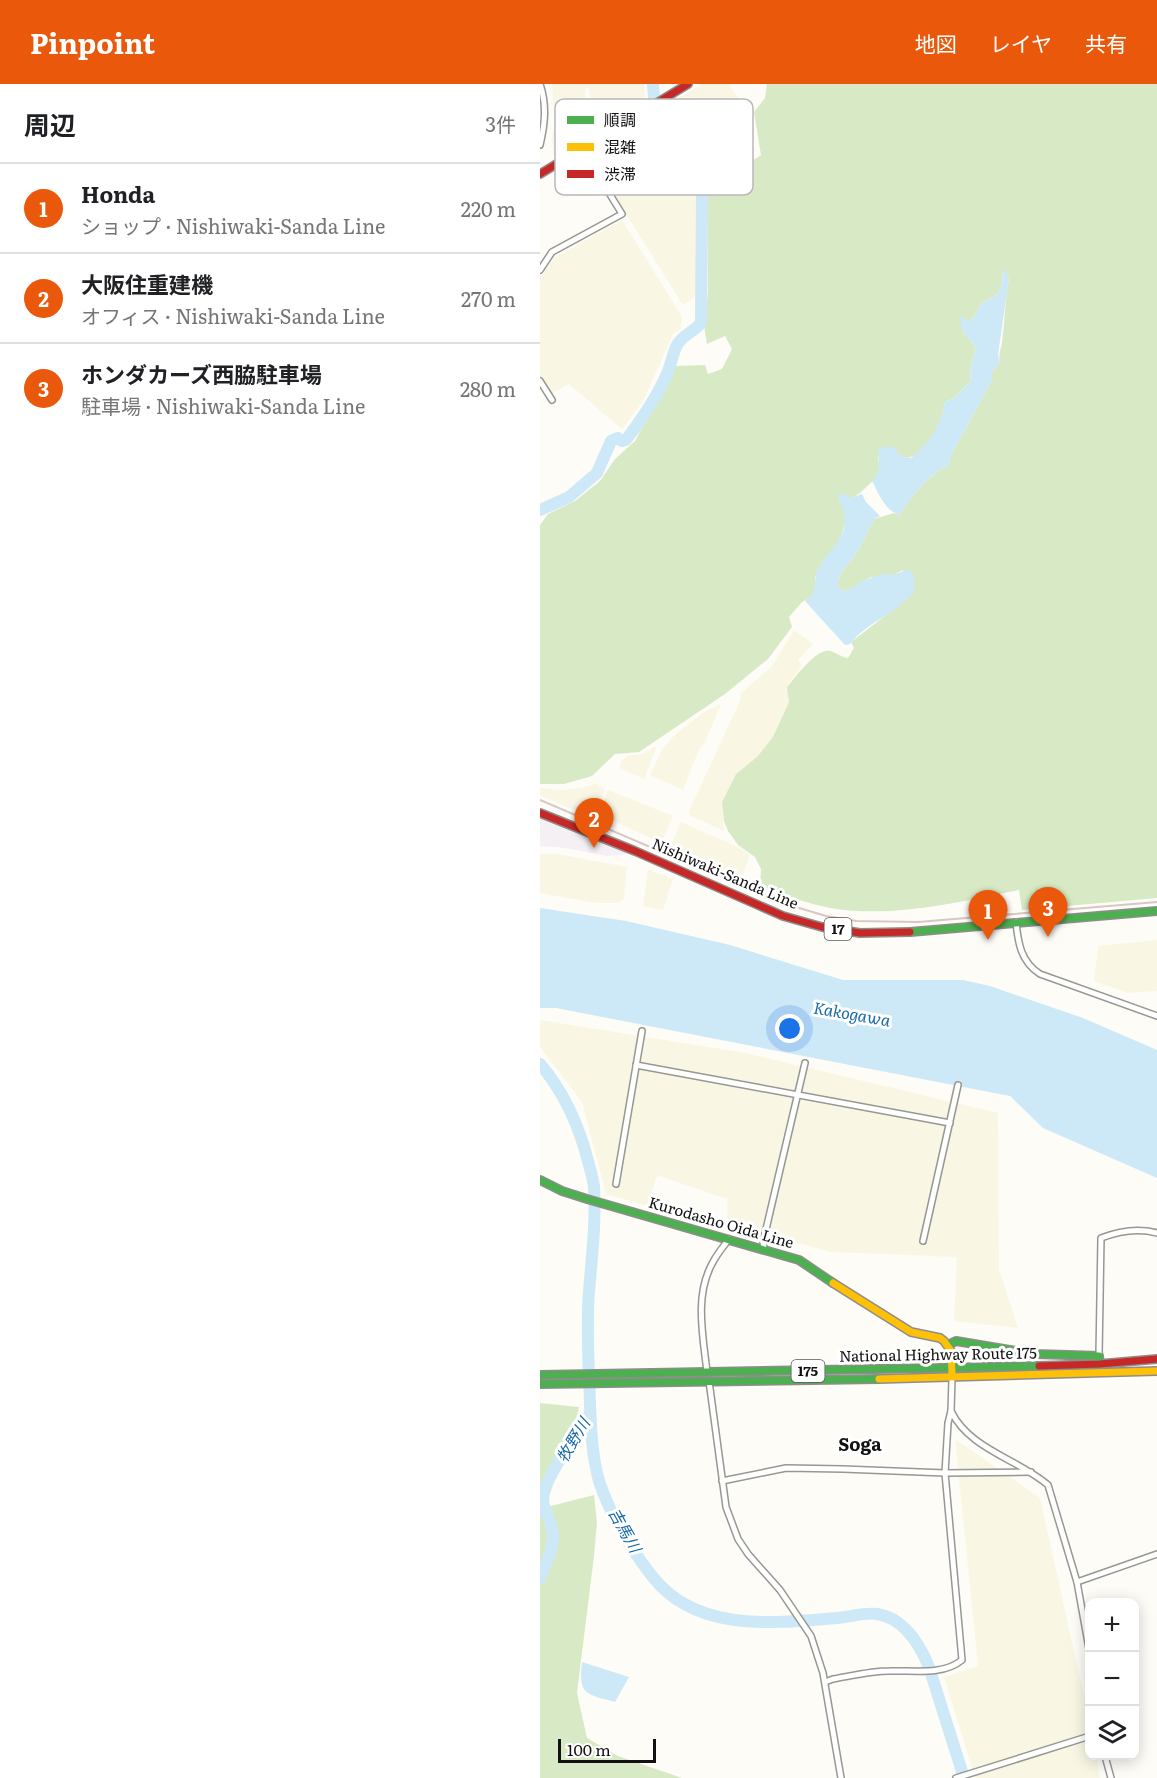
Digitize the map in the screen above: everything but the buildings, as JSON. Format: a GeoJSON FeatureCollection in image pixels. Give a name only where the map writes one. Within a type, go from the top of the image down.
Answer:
{"type":"FeatureCollection","features":[{"type":"Feature","properties":{"kind":"main road"},"geometry":{"type":"LineString","coordinates":[[662,99],[688,84]]}},
{"type":"Feature","properties":{"kind":"main road"},"geometry":{"type":"LineString","coordinates":[[540,174],[555,165]]}},
{"type":"Feature","properties":{"kind":"main road","name":"Nishiwaki-Sanda Line"},"geometry":{"type":"LineString","coordinates":[[540,813],[598,835],[783,916],[822,927],[860,933],[890,933],[1157,910]]}},
{"type":"Feature","properties":{"kind":"main road","name":"Kurodasho Oida Line"},"geometry":{"type":"LineString","coordinates":[[540,1180],[562,1191],[799,1260],[857,1300],[911,1332],[939,1338],[948,1345],[956,1341],[1035,1354],[1099,1356]]}},
{"type":"Feature","properties":{"kind":"main road"},"geometry":{"type":"LineString","coordinates":[[948,1345],[951,1350],[952,1378]]}},
{"type":"Feature","properties":{"kind":"main road"},"geometry":{"type":"LineString","coordinates":[[1099,1356],[1100,1364]]}},
{"type":"Feature","properties":{"kind":"main road","name":"National Highway Route 175"},"geometry":{"type":"LineString","coordinates":[[543,1375],[952,1369],[1100,1364],[1157,1359]]}},
{"type":"Feature","properties":{"kind":"main road","name":"National Highway Route 175"},"geometry":{"type":"LineString","coordinates":[[543,1384],[952,1378],[1157,1371]]}},
{"type":"Feature","properties":{"kind":"street"},"geometry":{"type":"LineString","coordinates":[[540,84],[545,105],[540,145]]}},
{"type":"Feature","properties":{"kind":"street"},"geometry":{"type":"LineString","coordinates":[[540,270],[552,252],[622,214],[610,195]]}},
{"type":"Feature","properties":{"kind":"street"},"geometry":{"type":"LineString","coordinates":[[540,381],[552,400]]}},
{"type":"Feature","properties":{"kind":"street"},"geometry":{"type":"LineString","coordinates":[[1016,922],[1023,957],[1032,969],[1040,974],[1157,1016]]}},
{"type":"Feature","properties":{"kind":"street"},"geometry":{"type":"LineString","coordinates":[[616,1184],[642,1031]]}},
{"type":"Feature","properties":{"kind":"street"},"geometry":{"type":"LineString","coordinates":[[764,1248],[763,1242],[806,1063]]}},
{"type":"Feature","properties":{"kind":"street"},"geometry":{"type":"LineString","coordinates":[[636,1065],[950,1123]]}},
{"type":"Feature","properties":{"kind":"street"},"geometry":{"type":"LineString","coordinates":[[923,1241],[958,1085]]}},
{"type":"Feature","properties":{"kind":"street"},"geometry":{"type":"LineString","coordinates":[[1099,1356],[1101,1238],[1113,1233],[1133,1231],[1147,1230],[1157,1233]]}},
{"type":"Feature","properties":{"kind":"street"},"geometry":{"type":"LineString","coordinates":[[707,1372],[701,1308],[702,1295],[712,1263],[729,1239]]}},
{"type":"Feature","properties":{"kind":"street"},"geometry":{"type":"LineString","coordinates":[[825,1682],[888,1671],[913,1672],[953,1666],[962,1660],[945,1473],[952,1378]]}},
{"type":"Feature","properties":{"kind":"street"},"geometry":{"type":"LineString","coordinates":[[709,1381],[726,1507],[738,1539],[748,1554],[780,1590],[809,1632],[817,1649],[842,1778]]}},
{"type":"Feature","properties":{"kind":"street"},"geometry":{"type":"LineString","coordinates":[[951,1411],[962,1429],[982,1445],[1031,1472],[1048,1485],[1077,1582],[1089,1652]]}},
{"type":"Feature","properties":{"kind":"street"},"geometry":{"type":"LineString","coordinates":[[722,1481],[786,1468],[945,1473],[1031,1472]]}},
{"type":"Feature","properties":{"kind":"street"},"geometry":{"type":"LineString","coordinates":[[1077,1582],[1157,1554]]}},
{"type":"Feature","properties":{"kind":"street"},"geometry":{"type":"LineString","coordinates":[[956,1778],[1085,1737]]}},
{"type":"Feature","properties":{"kind":"street"},"geometry":{"type":"LineString","coordinates":[[1106,1760],[1111,1778]]}},
{"type":"Feature","properties":{"kind":"shaded area"},"geometry":{"type":"Polygon","coordinates":[[[552,84],[644,84],[645,99],[590,99],[589,88],[585,89],[585,99],[555,99],[555,124],[552,84]]]}},
{"type":"Feature","properties":{"kind":"shaded area"},"geometry":{"type":"Polygon","coordinates":[[[702,84],[729,84],[739,99],[678,99],[702,84]]]}},
{"type":"Feature","properties":{"kind":"shaded area"},"geometry":{"type":"Polygon","coordinates":[[[555,124],[554,156],[552,138],[555,124]]]}},
{"type":"Feature","properties":{"kind":"shaded area"},"geometry":{"type":"Polygon","coordinates":[[[614,195],[699,195],[698,295],[683,305],[614,195]]]}},
{"type":"Feature","properties":{"kind":"shaded area"},"geometry":{"type":"Polygon","coordinates":[[[622,220],[682,317],[681,329],[673,334],[643,401],[622,429],[569,384],[551,394],[540,376],[540,279],[554,258],[622,220]]]}},
{"type":"Feature","properties":{"kind":"shaded area"},"geometry":{"type":"Polygon","coordinates":[[[794,630],[813,644],[798,660],[802,666],[788,684],[789,702],[773,737],[757,757],[736,774],[722,802],[724,831],[689,815],[689,811],[741,699],[740,694],[772,666],[794,630]]]}},
{"type":"Feature","properties":{"kind":"shaded area"},"geometry":{"type":"Polygon","coordinates":[[[721,704],[704,744],[699,749],[683,790],[650,775],[663,748],[677,733],[704,712],[721,704]]]}},
{"type":"Feature","properties":{"kind":"shaded area"},"geometry":{"type":"Polygon","coordinates":[[[657,746],[644,779],[620,768],[621,762],[627,756],[642,754],[657,746]]]}},
{"type":"Feature","properties":{"kind":"shaded area"},"geometry":{"type":"Polygon","coordinates":[[[596,783],[605,790],[592,818],[540,795],[540,788],[561,790],[582,788],[596,783]]]}},
{"type":"Feature","properties":{"kind":"shaded area"},"geometry":{"type":"Polygon","coordinates":[[[608,790],[673,816],[661,843],[599,814],[608,790]]]}},
{"type":"Feature","properties":{"kind":"shaded area"},"geometry":{"type":"Polygon","coordinates":[[[540,819],[626,853],[607,856],[566,848],[540,846],[540,819]]]}},
{"type":"Feature","properties":{"kind":"shaded area"},"geometry":{"type":"Polygon","coordinates":[[[681,822],[738,847],[750,855],[741,880],[670,848],[681,822]]]}},
{"type":"Feature","properties":{"kind":"shaded area"},"geometry":{"type":"Polygon","coordinates":[[[540,854],[557,854],[627,867],[624,899],[619,903],[595,903],[540,893],[540,854]]]}},
{"type":"Feature","properties":{"kind":"shaded area"},"geometry":{"type":"Polygon","coordinates":[[[648,869],[673,879],[663,910],[643,906],[648,869]]]}},
{"type":"Feature","properties":{"kind":"shaded area"},"geometry":{"type":"Polygon","coordinates":[[[1157,940],[1157,991],[1128,993],[1094,981],[1098,946],[1157,940]]]}},
{"type":"Feature","properties":{"kind":"shaded area"},"geometry":{"type":"Polygon","coordinates":[[[540,1020],[746,1053],[998,1113],[999,1269],[1018,1328],[954,1321],[957,1257],[831,1252],[728,1224],[727,1199],[657,1175],[648,1206],[606,1194],[582,1102],[540,1047],[540,1020]]]}},
{"type":"Feature","properties":{"kind":"shaded area"},"geometry":{"type":"Polygon","coordinates":[[[955,1439],[1040,1498],[1085,1700],[1085,1760],[1097,1760],[1100,1778],[975,1778],[944,1677],[978,1666],[955,1439]]]}},
{"type":"Feature","properties":{"kind":"green space"},"geometry":{"type":"Polygon","coordinates":[[[767,84],[1157,84],[1157,898],[1022,910],[1019,890],[916,909],[863,911],[838,909],[806,902],[760,886],[761,869],[755,857],[738,845],[724,821],[722,802],[736,774],[757,757],[773,737],[789,702],[787,687],[813,658],[825,651],[848,658],[854,648],[851,642],[907,599],[903,570],[894,575],[871,577],[847,591],[838,588],[838,581],[841,573],[858,551],[874,519],[894,513],[900,515],[921,486],[948,466],[950,457],[992,380],[992,372],[1000,362],[999,354],[1009,278],[1003,269],[1002,284],[998,294],[981,304],[972,320],[963,324],[962,330],[976,348],[970,369],[971,381],[954,398],[945,402],[937,430],[921,451],[909,457],[903,457],[893,447],[878,457],[880,470],[877,477],[860,493],[852,498],[838,497],[845,510],[845,523],[841,536],[831,554],[825,558],[815,578],[817,588],[811,597],[802,602],[789,617],[792,627],[768,659],[725,694],[639,752],[615,754],[592,776],[564,784],[540,784],[540,525],[548,514],[575,501],[600,481],[615,459],[635,441],[676,366],[705,365],[708,374],[722,369],[732,349],[725,336],[707,344],[704,326],[708,292],[707,195],[753,195],[753,160],[761,155],[754,112],[765,98],[767,84]]]}},
{"type":"Feature","properties":{"kind":"green space"},"geometry":{"type":"Polygon","coordinates":[[[540,1403],[579,1407],[569,1450],[550,1479],[543,1508],[594,1495],[597,1523],[577,1693],[587,1738],[618,1756],[682,1778],[540,1778],[540,1403]]]}},
{"type":"Feature","properties":{"kind":"water"},"geometry":{"type":"Polygon","coordinates":[[[1003,268],[1009,278],[998,355],[1000,362],[992,372],[992,380],[950,457],[948,466],[934,474],[921,487],[908,501],[900,515],[895,513],[883,501],[872,481],[879,470],[879,449],[893,447],[902,457],[911,458],[934,433],[941,419],[945,402],[954,398],[971,381],[970,369],[976,348],[962,330],[960,318],[962,316],[968,321],[972,320],[981,304],[998,294],[1002,284],[1003,268]]]}},
{"type":"Feature","properties":{"kind":"water"},"geometry":{"type":"Polygon","coordinates":[[[844,493],[850,498],[862,494],[866,502],[880,516],[874,519],[858,551],[841,573],[838,588],[847,591],[876,576],[894,575],[908,569],[913,574],[915,589],[901,605],[857,636],[850,644],[845,645],[805,601],[814,591],[817,570],[844,530],[844,515],[838,497],[844,493]]]}},
{"type":"Feature","properties":{"kind":"water","name":"Kakogawa"},"geometry":{"type":"Polygon","coordinates":[[[540,908],[626,921],[730,945],[843,980],[963,980],[990,986],[1083,1018],[1157,1050],[1157,1178],[1043,1128],[1010,1096],[556,1008],[540,1008],[540,908]]]}},
{"type":"Feature","properties":{"kind":"water"},"geometry":{"type":"Polygon","coordinates":[[[582,1662],[629,1677],[615,1702],[591,1695],[586,1691],[581,1681],[582,1662]]]}},
{"type":"Feature","properties":{"kind":"waterway"},"geometry":{"type":"LineString","coordinates":[[653,84],[654,99]]}},
{"type":"Feature","properties":{"kind":"waterway"},"geometry":{"type":"LineString","coordinates":[[540,510],[569,497],[597,473],[611,441],[618,438],[622,441],[626,440],[658,393],[679,342],[701,323],[702,195]]}},
{"type":"Feature","properties":{"kind":"waterway","name":"吉馬川"},"geometry":{"type":"LineString","coordinates":[[540,1064],[570,1110],[593,1180],[594,1226],[588,1319],[592,1443],[599,1481],[628,1542],[652,1576],[670,1594],[690,1607],[713,1616],[737,1620],[787,1622],[877,1614],[895,1621],[916,1642],[929,1667],[964,1778]]}},
{"type":"Feature","properties":{"kind":"waterway","name":"牧野川"},"geometry":{"type":"LineString","coordinates":[[540,1578],[549,1557],[553,1539],[544,1504],[544,1493],[557,1465],[587,1421],[588,1416]]}},
{"type":"Feature","properties":{"kind":"railway"},"geometry":{"type":"LineString","coordinates":[[540,800],[779,902],[826,916],[856,921],[918,922],[1157,902]]}},
{"type":"Feature","properties":{"kind":"traffic: fast"},"geometry":{"type":"LineString","coordinates":[[910,932],[1157,911]]}},
{"type":"Feature","properties":{"kind":"traffic: fast"},"geometry":{"type":"LineString","coordinates":[[540,1180],[562,1191],[587,1199],[799,1260],[833,1283]]}},
{"type":"Feature","properties":{"kind":"traffic: fast"},"geometry":{"type":"LineString","coordinates":[[948,1345],[956,1341],[1035,1354],[1099,1356],[1100,1364]]}},
{"type":"Feature","properties":{"kind":"traffic: fast"},"geometry":{"type":"LineString","coordinates":[[540,1375],[1039,1366]]}},
{"type":"Feature","properties":{"kind":"traffic: fast"},"geometry":{"type":"LineString","coordinates":[[540,1384],[879,1379]]}},
{"type":"Feature","properties":{"kind":"traffic: slow"},"geometry":{"type":"LineString","coordinates":[[833,1283],[911,1332],[940,1338],[944,1341],[951,1351],[952,1373]]}},
{"type":"Feature","properties":{"kind":"traffic: slow"},"geometry":{"type":"LineString","coordinates":[[879,1379],[1157,1371]]}},
{"type":"Feature","properties":{"kind":"traffic: jam"},"geometry":{"type":"LineString","coordinates":[[663,99],[688,84]]}},
{"type":"Feature","properties":{"kind":"traffic: jam"},"geometry":{"type":"LineString","coordinates":[[540,174],[555,165]]}},
{"type":"Feature","properties":{"kind":"traffic: jam"},"geometry":{"type":"LineString","coordinates":[[540,813],[635,851],[783,916],[822,927],[860,933],[910,932]]}},
{"type":"Feature","properties":{"kind":"traffic: jam"},"geometry":{"type":"LineString","coordinates":[[1039,1366],[1157,1359]]}},
{"type":"Feature","properties":{"kind":"place","name":"大阪住重建機"},"geometry":{"type":"Point","coordinates":[594,848]}},
{"type":"Feature","properties":{"kind":"place","name":"ホンダカーズ西脇駐車場"},"geometry":{"type":"Point","coordinates":[1048,937]}},
{"type":"Feature","properties":{"kind":"place","name":"Honda"},"geometry":{"type":"Point","coordinates":[988,940]}},
{"type":"Feature","properties":{"kind":"district","name":"Soga"},"geometry":{"type":"Point","coordinates":[860,1445]}}]}
